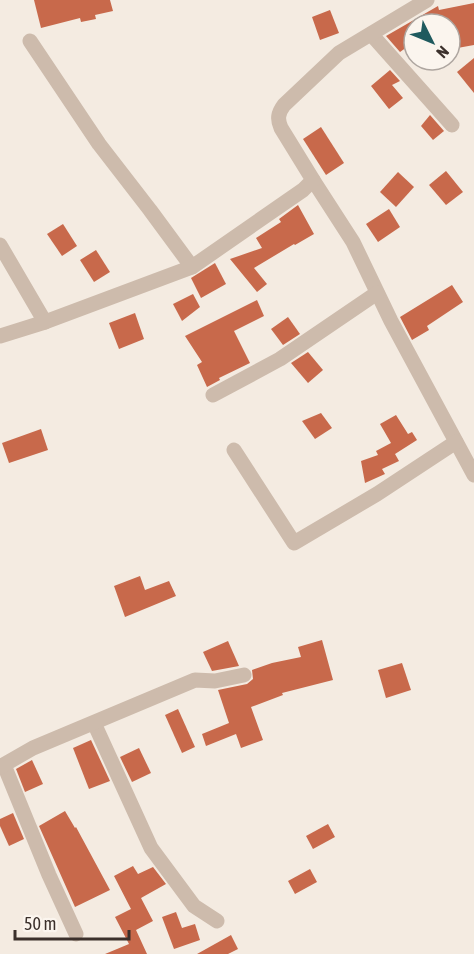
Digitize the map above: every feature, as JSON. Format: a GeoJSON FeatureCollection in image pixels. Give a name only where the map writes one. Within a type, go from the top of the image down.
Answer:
{"type":"FeatureCollection","features":[{"type":"Feature","properties":{"kind":"street"},"geometry":{"type":"LineString","coordinates":[[427,0],[400,7],[371,34],[347,47],[284,105],[278,113],[278,122],[353,242],[377,293],[474,475]]}},
{"type":"Feature","properties":{"kind":"street"},"geometry":{"type":"LineString","coordinates":[[371,34],[452,125]]}},
{"type":"Feature","properties":{"kind":"street"},"geometry":{"type":"LineString","coordinates":[[30,40],[99,144],[192,267]]}},
{"type":"Feature","properties":{"kind":"street"},"geometry":{"type":"LineString","coordinates":[[0,336],[45,322],[192,267],[303,190],[313,180]]}},
{"type":"Feature","properties":{"kind":"street"},"geometry":{"type":"LineString","coordinates":[[0,245],[45,322]]}},
{"type":"Feature","properties":{"kind":"street"},"geometry":{"type":"LineString","coordinates":[[213,395],[280,359],[377,293]]}},
{"type":"Feature","properties":{"kind":"street"},"geometry":{"type":"LineString","coordinates":[[234,450],[294,543],[377,494],[456,442]]}},
{"type":"Feature","properties":{"kind":"street"},"geometry":{"type":"LineString","coordinates":[[76,934],[2,766],[33,748],[195,680],[215,681],[244,675]]}},
{"type":"Feature","properties":{"kind":"street"},"geometry":{"type":"LineString","coordinates":[[94,723],[151,848],[194,906],[217,921]]}},
{"type":"Feature","properties":{"kind":"building"},"geometry":{"type":"Polygon","coordinates":[[[34,0],[110,0],[113,11],[95,15],[96,19],[81,22],[80,18],[41,28],[34,0]]]}},
{"type":"Feature","properties":{"kind":"building"},"geometry":{"type":"Polygon","coordinates":[[[474,3],[474,45],[462,47],[462,12],[428,12],[438,6],[439,10],[474,3]]]}},
{"type":"Feature","properties":{"kind":"building"},"geometry":{"type":"Polygon","coordinates":[[[330,10],[339,33],[320,40],[312,17],[330,10]]]}},
{"type":"Feature","properties":{"kind":"building"},"geometry":{"type":"Polygon","coordinates":[[[402,27],[402,51],[400,52],[386,36],[402,27]]]}},
{"type":"Feature","properties":{"kind":"building"},"geometry":{"type":"Polygon","coordinates":[[[474,58],[474,93],[457,72],[462,72],[462,68],[474,58]]]}},
{"type":"Feature","properties":{"kind":"building"},"geometry":{"type":"Polygon","coordinates":[[[390,70],[400,81],[392,85],[403,98],[389,109],[371,86],[390,70]]]}},
{"type":"Feature","properties":{"kind":"building"},"geometry":{"type":"Polygon","coordinates":[[[430,115],[444,131],[433,140],[421,126],[430,115]]]}},
{"type":"Feature","properties":{"kind":"building"},"geometry":{"type":"Polygon","coordinates":[[[321,127],[344,163],[326,175],[303,139],[321,127]]]}},
{"type":"Feature","properties":{"kind":"building"},"geometry":{"type":"Polygon","coordinates":[[[446,171],[463,192],[446,205],[429,185],[446,171]]]}},
{"type":"Feature","properties":{"kind":"building"},"geometry":{"type":"Polygon","coordinates":[[[398,172],[414,187],[396,207],[380,192],[398,172]]]}},
{"type":"Feature","properties":{"kind":"building"},"geometry":{"type":"Polygon","coordinates":[[[298,205],[314,234],[254,268],[267,284],[257,292],[230,259],[262,248],[256,238],[281,222],[279,219],[298,205]]]}},
{"type":"Feature","properties":{"kind":"building"},"geometry":{"type":"Polygon","coordinates":[[[389,209],[400,227],[378,242],[366,224],[389,209]]]}},
{"type":"Feature","properties":{"kind":"building"},"geometry":{"type":"Polygon","coordinates":[[[63,224],[77,246],[62,256],[47,234],[63,224]]]}},
{"type":"Feature","properties":{"kind":"building"},"geometry":{"type":"Polygon","coordinates":[[[96,250],[110,272],[94,282],[80,260],[96,250]]]}},
{"type":"Feature","properties":{"kind":"building"},"geometry":{"type":"Polygon","coordinates":[[[215,263],[226,284],[201,298],[191,278],[215,263]]]}},
{"type":"Feature","properties":{"kind":"building"},"geometry":{"type":"Polygon","coordinates":[[[452,285],[463,302],[427,326],[429,330],[412,340],[400,317],[452,285]]]}},
{"type":"Feature","properties":{"kind":"building"},"geometry":{"type":"Polygon","coordinates":[[[193,294],[200,307],[182,321],[173,304],[193,294]]]}},
{"type":"Feature","properties":{"kind":"building"},"geometry":{"type":"Polygon","coordinates":[[[257,300],[264,316],[234,331],[250,363],[219,378],[220,380],[207,387],[197,365],[202,362],[185,336],[257,300]]]}},
{"type":"Feature","properties":{"kind":"building"},"geometry":{"type":"Polygon","coordinates":[[[135,313],[144,339],[119,349],[109,323],[135,313]]]}},
{"type":"Feature","properties":{"kind":"building"},"geometry":{"type":"Polygon","coordinates":[[[288,317],[300,334],[283,345],[271,329],[288,317]]]}},
{"type":"Feature","properties":{"kind":"building"},"geometry":{"type":"Polygon","coordinates":[[[308,352],[323,370],[308,383],[291,363],[308,352]]]}},
{"type":"Feature","properties":{"kind":"building"},"geometry":{"type":"Polygon","coordinates":[[[321,413],[332,428],[315,439],[302,421],[321,413]]]}},
{"type":"Feature","properties":{"kind":"building"},"geometry":{"type":"Polygon","coordinates":[[[396,415],[408,434],[412,432],[417,440],[395,454],[399,461],[382,469],[385,474],[365,483],[361,461],[378,455],[376,451],[391,443],[380,424],[396,415]]]}},
{"type":"Feature","properties":{"kind":"building"},"geometry":{"type":"Polygon","coordinates":[[[41,429],[48,450],[9,463],[2,443],[41,429]]]}},
{"type":"Feature","properties":{"kind":"building"},"geometry":{"type":"Polygon","coordinates":[[[140,576],[145,590],[169,581],[176,596],[125,617],[114,586],[140,576]]]}},
{"type":"Feature","properties":{"kind":"building"},"geometry":{"type":"Polygon","coordinates":[[[322,640],[333,680],[282,693],[283,695],[251,707],[263,740],[241,748],[236,734],[206,746],[202,734],[229,723],[218,690],[247,684],[253,679],[252,670],[301,657],[298,647],[322,640]]]}},
{"type":"Feature","properties":{"kind":"building"},"geometry":{"type":"Polygon","coordinates":[[[228,641],[239,666],[212,671],[203,652],[228,641]]]}},
{"type":"Feature","properties":{"kind":"building"},"geometry":{"type":"Polygon","coordinates":[[[402,663],[411,690],[386,698],[378,670],[402,663]]]}},
{"type":"Feature","properties":{"kind":"building"},"geometry":{"type":"Polygon","coordinates":[[[178,709],[195,747],[182,753],[165,715],[178,709]]]}},
{"type":"Feature","properties":{"kind":"building"},"geometry":{"type":"Polygon","coordinates":[[[91,740],[110,781],[89,789],[73,748],[91,740]]]}},
{"type":"Feature","properties":{"kind":"building"},"geometry":{"type":"Polygon","coordinates":[[[139,748],[151,773],[132,782],[120,757],[139,748]]]}},
{"type":"Feature","properties":{"kind":"building"},"geometry":{"type":"Polygon","coordinates":[[[32,760],[43,784],[25,792],[16,769],[32,760]]]}},
{"type":"Feature","properties":{"kind":"building"},"geometry":{"type":"Polygon","coordinates":[[[65,811],[110,890],[75,907],[39,826],[65,811]]]}},
{"type":"Feature","properties":{"kind":"building"},"geometry":{"type":"Polygon","coordinates":[[[13,813],[24,839],[9,846],[0,826],[0,819],[13,813]]]}},
{"type":"Feature","properties":{"kind":"building"},"geometry":{"type":"Polygon","coordinates":[[[328,824],[335,837],[313,849],[306,836],[328,824]]]}},
{"type":"Feature","properties":{"kind":"building"},"geometry":{"type":"Polygon","coordinates":[[[133,866],[138,874],[153,867],[166,884],[141,898],[153,921],[136,930],[147,954],[105,954],[129,944],[115,917],[131,909],[114,876],[133,866]]]}},
{"type":"Feature","properties":{"kind":"building"},"geometry":{"type":"Polygon","coordinates":[[[310,869],[317,882],[295,894],[288,881],[310,869]]]}},
{"type":"Feature","properties":{"kind":"building"},"geometry":{"type":"Polygon","coordinates":[[[176,912],[182,928],[195,924],[200,940],[174,949],[162,917],[176,912]]]}},
{"type":"Feature","properties":{"kind":"building"},"geometry":{"type":"Polygon","coordinates":[[[231,935],[238,949],[228,954],[197,954],[231,935]]]}}]}
